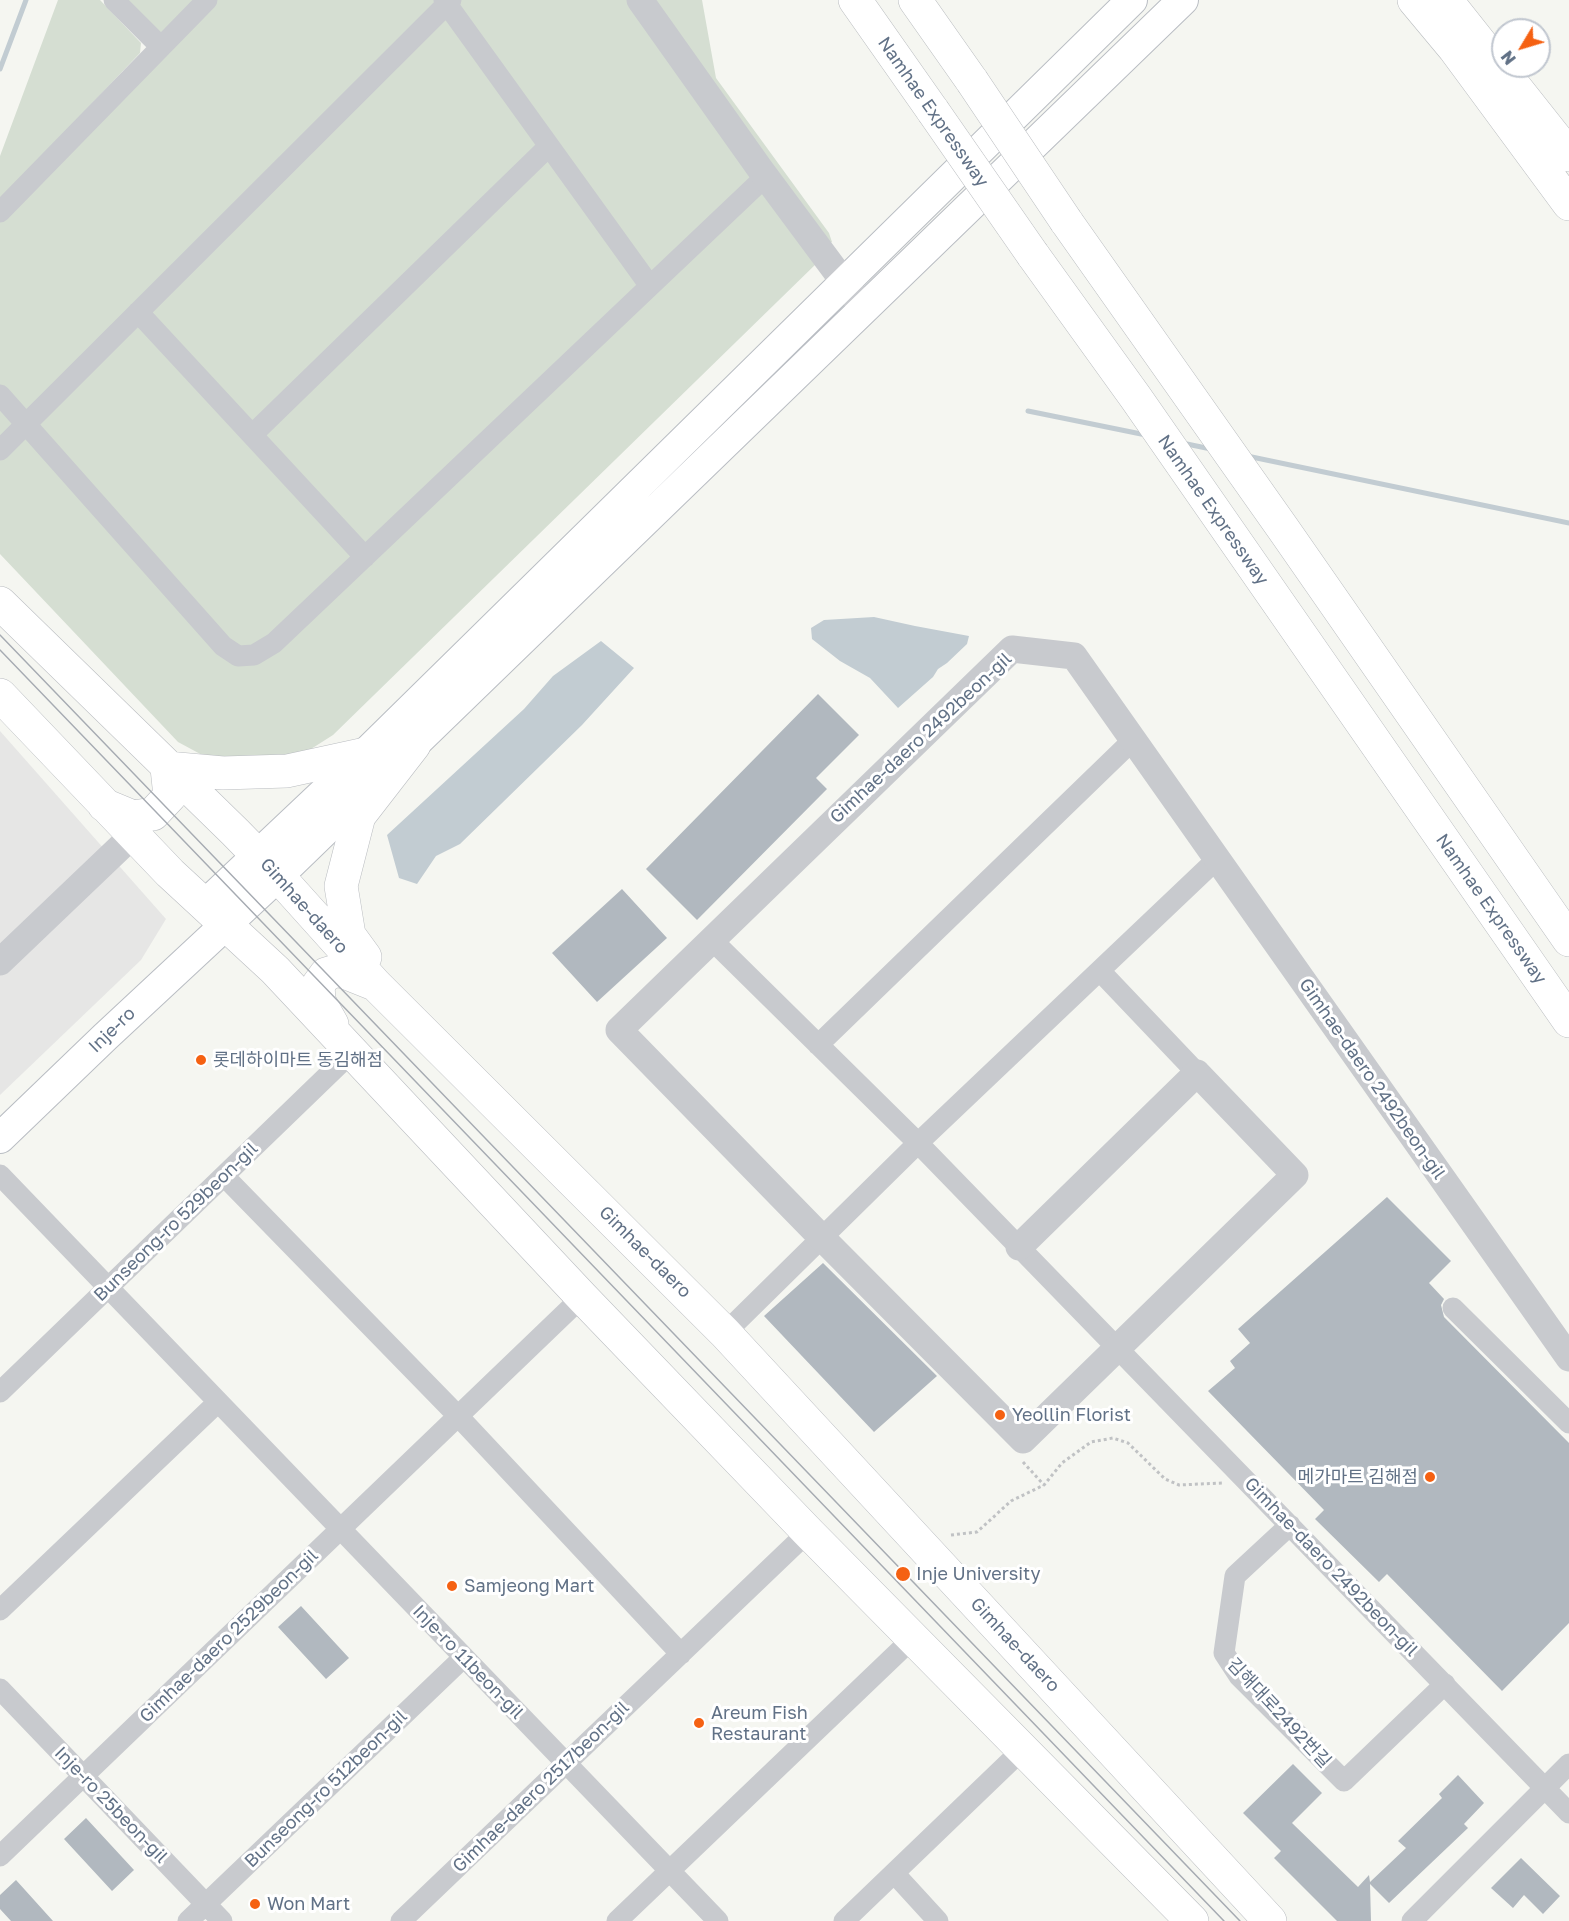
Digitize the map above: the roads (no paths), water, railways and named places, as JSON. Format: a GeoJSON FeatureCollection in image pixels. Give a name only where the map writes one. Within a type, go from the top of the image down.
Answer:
{"type":"FeatureCollection","features":[{"type":"Feature","properties":{"kind":"main road","name":"Namhae Expressway"},"geometry":{"type":"LineString","coordinates":[[855,0],[1136,398],[1569,1022]]}},
{"type":"Feature","properties":{"kind":"main road"},"geometry":{"type":"LineString","coordinates":[[915,0],[1066,221],[1569,940]]}},
{"type":"Feature","properties":{"kind":"main road"},"geometry":{"type":"LineString","coordinates":[[268,865],[365,754],[1132,0]]}},
{"type":"Feature","properties":{"kind":"main road"},"geometry":{"type":"LineString","coordinates":[[268,865],[414,745],[1183,0]]}},
{"type":"Feature","properties":{"kind":"main road"},"geometry":{"type":"LineString","coordinates":[[1399,0],[1423,18],[1454,48]]}},
{"type":"Feature","properties":{"kind":"main road"},"geometry":{"type":"LineString","coordinates":[[1414,0],[1454,48],[1569,204]]}},
{"type":"Feature","properties":{"kind":"main road"},"geometry":{"type":"LineString","coordinates":[[1447,1],[1569,155]]}},
{"type":"Feature","properties":{"kind":"main road","name":"Gimhae-daero"},"geometry":{"type":"LineString","coordinates":[[0,603],[268,865],[376,985],[725,1333],[1270,1921]]}},
{"type":"Feature","properties":{"kind":"main road"},"geometry":{"type":"LineString","coordinates":[[0,695],[133,835],[275,970],[582,1297],[808,1532],[1192,1921]]}},
{"type":"Feature","properties":{"kind":"main road"},"geometry":{"type":"LineString","coordinates":[[406,1015],[349,934],[341,886],[359,816],[414,745]]}},
{"type":"Feature","properties":{"kind":"main road"},"geometry":{"type":"LineString","coordinates":[[104,805],[133,818],[153,814],[170,796],[167,768],[224,773],[287,771],[365,754]]}},
{"type":"Feature","properties":{"kind":"main road","name":"Inje-ro"},"geometry":{"type":"LineString","coordinates":[[0,1138],[215,914],[268,865]]}},
{"type":"Feature","properties":{"kind":"main road"},"geometry":{"type":"LineString","coordinates":[[347,1046],[319,1000],[318,986],[326,974],[339,970],[376,985]]}},
{"type":"Feature","properties":{"kind":"street"},"geometry":{"type":"LineString","coordinates":[[114,0],[161,48]]}},
{"type":"Feature","properties":{"kind":"street"},"geometry":{"type":"LineString","coordinates":[[0,212],[207,0]]}},
{"type":"Feature","properties":{"kind":"street"},"geometry":{"type":"LineString","coordinates":[[640,0],[864,309]]}},
{"type":"Feature","properties":{"kind":"street"},"geometry":{"type":"LineString","coordinates":[[0,450],[447,1],[650,286]]}},
{"type":"Feature","properties":{"kind":"street"},"geometry":{"type":"LineString","coordinates":[[252,435],[549,146]]}},
{"type":"Feature","properties":{"kind":"street"},"geometry":{"type":"LineString","coordinates":[[0,395],[223,646],[238,656],[254,655],[274,644],[766,176]]}},
{"type":"Feature","properties":{"kind":"street"},"geometry":{"type":"LineString","coordinates":[[138,312],[365,556]]}},
{"type":"Feature","properties":{"kind":"street","name":"Gimhae-daero 2492beon-gil"},"geometry":{"type":"LineString","coordinates":[[1101,971],[1295,1175],[1023,1440],[619,1030],[1012,649],[1074,656],[1569,1358]]}},
{"type":"Feature","properties":{"kind":"street"},"geometry":{"type":"LineString","coordinates":[[818,1045],[1133,740]]}},
{"type":"Feature","properties":{"kind":"street"},"geometry":{"type":"LineString","coordinates":[[0,962],[133,835]]}},
{"type":"Feature","properties":{"kind":"street"},"geometry":{"type":"LineString","coordinates":[[725,1333],[918,1143],[1217,859]]}},
{"type":"Feature","properties":{"kind":"street","name":"Gimhae-daero 2492beon-gil"},"geometry":{"type":"LineString","coordinates":[[711,939],[918,1143],[1569,1813]]}},
{"type":"Feature","properties":{"kind":"street","name":"Bunseong-ro 529beon-gil"},"geometry":{"type":"LineString","coordinates":[[0,1392],[224,1176],[347,1046]]}},
{"type":"Feature","properties":{"kind":"street"},"geometry":{"type":"LineString","coordinates":[[1019,1247],[1197,1073]]}},
{"type":"Feature","properties":{"kind":"street","name":"Inje-ro 11beon-gil"},"geometry":{"type":"LineString","coordinates":[[0,1175],[718,1921]]}},
{"type":"Feature","properties":{"kind":"street"},"geometry":{"type":"LineString","coordinates":[[224,1176],[458,1416],[681,1654]]}},
{"type":"Feature","properties":{"kind":"street","name":"Gimhae-daero 2529beon-gil"},"geometry":{"type":"LineString","coordinates":[[0,1856],[582,1297]]}},
{"type":"Feature","properties":{"kind":"street"},"geometry":{"type":"LineString","coordinates":[[1453,1308],[1569,1423]]}},
{"type":"Feature","properties":{"kind":"street"},"geometry":{"type":"LineString","coordinates":[[0,1610],[218,1402]]}},
{"type":"Feature","properties":{"kind":"street","name":"김해대로2492번길"},"geometry":{"type":"LineString","coordinates":[[1290,1525],[1235,1576],[1224,1653],[1239,1676],[1344,1781],[1445,1684]]}},
{"type":"Feature","properties":{"kind":"street","name":"Gimhae-daero 2517beon-gil"},"geometry":{"type":"LineString","coordinates":[[400,1921],[808,1532]]}},
{"type":"Feature","properties":{"kind":"street"},"geometry":{"type":"LineString","coordinates":[[617,1921],[913,1638]]}},
{"type":"Feature","properties":{"kind":"street","name":"Bunseong-ro 512beon-gil"},"geometry":{"type":"LineString","coordinates":[[188,1921],[464,1657]]}},
{"type":"Feature","properties":{"kind":"street","name":"Inje-ro 25beon-gil"},"geometry":{"type":"LineString","coordinates":[[0,1689],[222,1921]]}},
{"type":"Feature","properties":{"kind":"street"},"geometry":{"type":"LineString","coordinates":[[844,1921],[1023,1749]]}},
{"type":"Feature","properties":{"kind":"street"},"geometry":{"type":"LineString","coordinates":[[1412,1921],[1569,1764]]}},
{"type":"Feature","properties":{"kind":"street"},"geometry":{"type":"LineString","coordinates":[[894,1873],[938,1921]]}},
{"type":"Feature","properties":{"kind":"waterway"},"geometry":{"type":"LineString","coordinates":[[0,69],[26,0]]}},
{"type":"Feature","properties":{"kind":"waterway"},"geometry":{"type":"LineString","coordinates":[[1028,411],[1146,435]]}},
{"type":"Feature","properties":{"kind":"waterway"},"geometry":{"type":"LineString","coordinates":[[1182,443],[1211,449]]}},
{"type":"Feature","properties":{"kind":"waterway"},"geometry":{"type":"LineString","coordinates":[[1247,456],[1569,523]]}},
{"type":"Feature","properties":{"kind":"tram line"},"geometry":{"type":"LineString","coordinates":[[0,635],[1240,1921]]}},
{"type":"Feature","properties":{"kind":"tram line"},"geometry":{"type":"LineString","coordinates":[[0,650],[1224,1921]]}},
{"type":"Feature","properties":{"kind":"place","name":"롯데하이마트 동김해점"},"geometry":{"type":"Point","coordinates":[201,1060]}},
{"type":"Feature","properties":{"kind":"place","name":"Yeollin Florist"},"geometry":{"type":"Point","coordinates":[1000,1415]}},
{"type":"Feature","properties":{"kind":"place","name":"메가마트 김해점"},"geometry":{"type":"Point","coordinates":[1430,1477]}},
{"type":"Feature","properties":{"kind":"place","name":"Inje University"},"geometry":{"type":"Point","coordinates":[903,1574]}},
{"type":"Feature","properties":{"kind":"place","name":"Samjeong Mart"},"geometry":{"type":"Point","coordinates":[452,1586]}},
{"type":"Feature","properties":{"kind":"place","name":"Areum Fish Restaurant"},"geometry":{"type":"Point","coordinates":[699,1723]}},
{"type":"Feature","properties":{"kind":"place","name":"Won Mart"},"geometry":{"type":"Point","coordinates":[255,1904]}}]}
